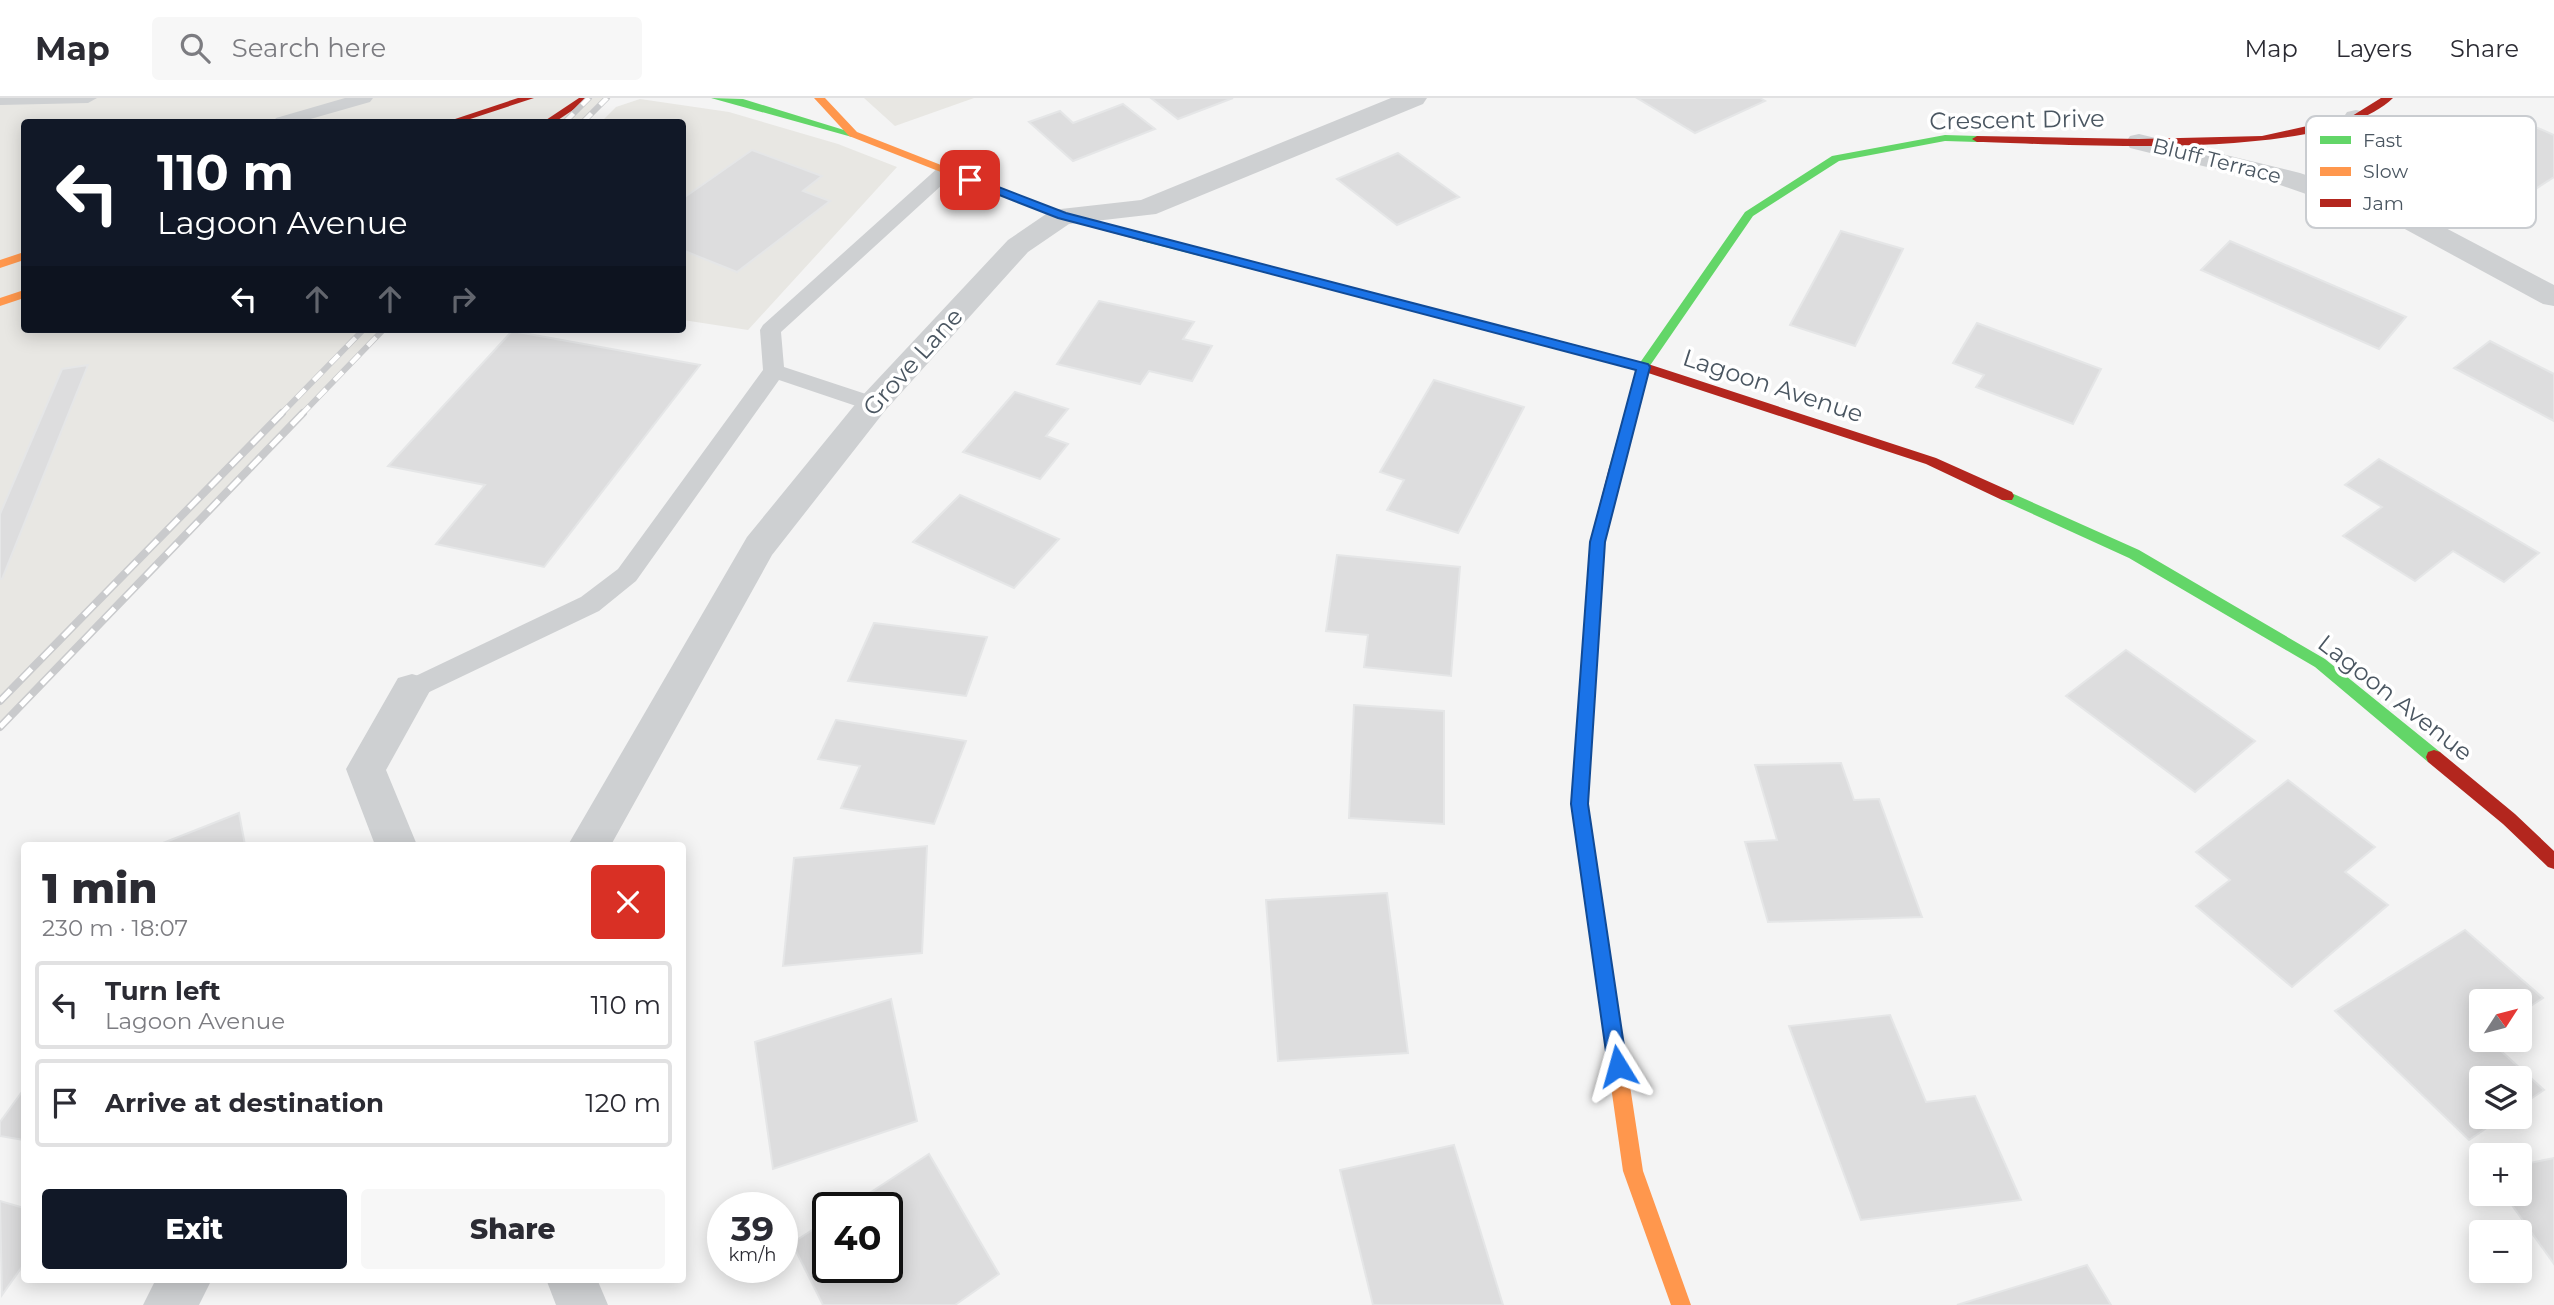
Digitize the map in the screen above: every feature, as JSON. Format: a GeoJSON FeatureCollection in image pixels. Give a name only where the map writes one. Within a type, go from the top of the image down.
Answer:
{"type":"FeatureCollection","features":[{"type":"Feature","properties":{"kind":"street"},"geometry":{"type":"LineString","coordinates":[[458,119],[497,103],[529,98]]}},
{"type":"Feature","properties":{"kind":"street"},"geometry":{"type":"LineString","coordinates":[[553,119],[586,98]]}},
{"type":"Feature","properties":{"kind":"street"},"geometry":{"type":"LineString","coordinates":[[716,98],[743,102],[853,134]]}},
{"type":"Feature","properties":{"kind":"street","name":"Lagoon Avenue"},"geometry":{"type":"LineString","coordinates":[[819,98],[853,134],[1062,216],[1643,367],[1931,461],[2134,554],[2320,663],[2509,819],[2554,862]]}},
{"type":"Feature","properties":{"kind":"street","name":"Grove Lane"},"geometry":{"type":"LineString","coordinates":[[591,842],[759,546],[873,404],[1018,246],[1062,216],[1146,208],[1414,98]]}},
{"type":"Feature","properties":{"kind":"street","name":"Crescent Drive"},"geometry":{"type":"LineString","coordinates":[[2359,116],[2388,98]]}},
{"type":"Feature","properties":{"kind":"street","name":"Crescent Drive"},"geometry":{"type":"LineString","coordinates":[[1681,1305],[1633,1171],[1579,804],[1597,542],[1643,367],[1749,214],[1836,158],[1945,138],[2139,142],[2262,139],[2306,129]]}},
{"type":"Feature","properties":{"kind":"street","name":"Bluff Terrace"},"geometry":{"type":"LineString","coordinates":[[2139,142],[2306,185]]}},
{"type":"Feature","properties":{"kind":"street","name":"Bluff Terrace"},"geometry":{"type":"LineString","coordinates":[[2424,228],[2554,297]]}},
{"type":"Feature","properties":{"kind":"street"},"geometry":{"type":"LineString","coordinates":[[0,264],[21,257]]}},
{"type":"Feature","properties":{"kind":"street"},"geometry":{"type":"LineString","coordinates":[[0,302],[21,295]]}},
{"type":"Feature","properties":{"kind":"street"},"geometry":{"type":"LineString","coordinates":[[395,842],[366,769],[412,690]]}},
{"type":"Feature","properties":{"kind":"street"},"geometry":{"type":"LineString","coordinates":[[169,1305],[184,1283]]}},
{"type":"Feature","properties":{"kind":"street"},"geometry":{"type":"LineString","coordinates":[[573,1283],[582,1305]]}},
{"type":"Feature","properties":{"kind":"lane"},"geometry":{"type":"LineString","coordinates":[[292,119],[363,98]]}},
{"type":"Feature","properties":{"kind":"lane"},"geometry":{"type":"LineString","coordinates":[[0,100],[85,103]]}},
{"type":"Feature","properties":{"kind":"lane"},"geometry":{"type":"LineString","coordinates":[[412,690],[590,604],[627,575],[774,371],[769,330],[947,170]]}},
{"type":"Feature","properties":{"kind":"lane"},"geometry":{"type":"LineString","coordinates":[[774,371],[873,404]]}},
{"type":"Feature","properties":{"kind":"shaded area"},"geometry":{"type":"Polygon","coordinates":[[[0,98],[607,98],[586,119],[21,119],[21,333],[380,333],[0,730],[0,98]]]}},
{"type":"Feature","properties":{"kind":"shaded area"},"geometry":{"type":"Polygon","coordinates":[[[864,98],[974,98],[895,126],[864,98]]]}},
{"type":"Feature","properties":{"kind":"shaded area"},"geometry":{"type":"Polygon","coordinates":[[[640,99],[729,112],[838,144],[897,167],[748,330],[686,320],[686,119],[604,119],[616,107],[640,99]]]}},
{"type":"Feature","properties":{"kind":"building"},"geometry":{"type":"Polygon","coordinates":[[[1151,98],[1233,98],[1178,119],[1151,98]]]}},
{"type":"Feature","properties":{"kind":"building"},"geometry":{"type":"Polygon","coordinates":[[[1637,98],[1760,98],[1765,101],[1695,133],[1637,98]]]}},
{"type":"Feature","properties":{"kind":"building"},"geometry":{"type":"Polygon","coordinates":[[[1123,104],[1155,129],[1073,161],[1029,122],[1060,111],[1073,123],[1123,104]]]}},
{"type":"Feature","properties":{"kind":"building"},"geometry":{"type":"Polygon","coordinates":[[[2536,127],[2554,135],[2554,177],[2537,188],[2536,127]]]}},
{"type":"Feature","properties":{"kind":"building"},"geometry":{"type":"Polygon","coordinates":[[[752,150],[822,176],[803,191],[830,201],[737,272],[686,252],[686,196],[752,150]]]}},
{"type":"Feature","properties":{"kind":"building"},"geometry":{"type":"Polygon","coordinates":[[[1398,153],[1459,197],[1397,225],[1337,179],[1398,153]]]}},
{"type":"Feature","properties":{"kind":"building"},"geometry":{"type":"Polygon","coordinates":[[[1841,231],[1903,249],[1855,346],[1790,325],[1841,231]]]}},
{"type":"Feature","properties":{"kind":"building"},"geometry":{"type":"Polygon","coordinates":[[[2230,241],[2406,317],[2379,349],[2201,270],[2230,241]]]}},
{"type":"Feature","properties":{"kind":"building"},"geometry":{"type":"Polygon","coordinates":[[[1099,301],[1194,322],[1183,339],[1212,346],[1192,381],[1149,371],[1140,384],[1057,364],[1099,301]]]}},
{"type":"Feature","properties":{"kind":"building"},"geometry":{"type":"Polygon","coordinates":[[[1977,323],[2101,369],[2073,424],[1976,387],[1984,375],[1953,363],[1977,323]]]}},
{"type":"Feature","properties":{"kind":"building"},"geometry":{"type":"Polygon","coordinates":[[[510,333],[523,333],[700,365],[544,567],[436,544],[485,485],[388,466],[510,333]]]}},
{"type":"Feature","properties":{"kind":"building"},"geometry":{"type":"Polygon","coordinates":[[[2490,341],[2554,374],[2554,421],[2454,368],[2490,341]]]}},
{"type":"Feature","properties":{"kind":"building"},"geometry":{"type":"Polygon","coordinates":[[[88,365],[0,579],[0,514],[62,369],[88,365]]]}},
{"type":"Feature","properties":{"kind":"building"},"geometry":{"type":"Polygon","coordinates":[[[1434,380],[1524,407],[1458,533],[1387,510],[1404,480],[1380,472],[1434,380]]]}},
{"type":"Feature","properties":{"kind":"building"},"geometry":{"type":"Polygon","coordinates":[[[1015,392],[1068,409],[1046,436],[1068,444],[1040,479],[963,452],[1015,392]]]}},
{"type":"Feature","properties":{"kind":"building"},"geometry":{"type":"Polygon","coordinates":[[[2379,459],[2539,553],[2504,582],[2453,551],[2415,581],[2343,536],[2382,507],[2345,485],[2379,459]]]}},
{"type":"Feature","properties":{"kind":"building"},"geometry":{"type":"Polygon","coordinates":[[[960,495],[1059,539],[1014,588],[913,542],[960,495]]]}},
{"type":"Feature","properties":{"kind":"building"},"geometry":{"type":"Polygon","coordinates":[[[1337,555],[1460,567],[1451,676],[1364,667],[1368,635],[1326,631],[1337,555]]]}},
{"type":"Feature","properties":{"kind":"building"},"geometry":{"type":"Polygon","coordinates":[[[874,623],[987,637],[966,696],[848,681],[874,623]]]}},
{"type":"Feature","properties":{"kind":"building"},"geometry":{"type":"Polygon","coordinates":[[[2126,650],[2255,741],[2195,792],[2066,696],[2126,650]]]}},
{"type":"Feature","properties":{"kind":"building"},"geometry":{"type":"Polygon","coordinates":[[[1354,705],[1444,711],[1444,824],[1349,818],[1354,705]]]}},
{"type":"Feature","properties":{"kind":"building"},"geometry":{"type":"Polygon","coordinates":[[[836,720],[966,741],[934,824],[841,808],[860,766],[818,759],[836,720]]]}},
{"type":"Feature","properties":{"kind":"building"},"geometry":{"type":"Polygon","coordinates":[[[1841,763],[1854,800],[1879,799],[1922,917],[1768,922],[1745,842],[1777,840],[1755,765],[1841,763]]]}},
{"type":"Feature","properties":{"kind":"building"},"geometry":{"type":"Polygon","coordinates":[[[2288,780],[2375,847],[2345,872],[2388,905],[2292,987],[2196,906],[2230,880],[2196,852],[2288,780]]]}},
{"type":"Feature","properties":{"kind":"building"},"geometry":{"type":"Polygon","coordinates":[[[239,813],[244,842],[166,842],[239,813]]]}},
{"type":"Feature","properties":{"kind":"building"},"geometry":{"type":"Polygon","coordinates":[[[927,846],[922,953],[783,966],[794,858],[927,846]]]}},
{"type":"Feature","properties":{"kind":"building"},"geometry":{"type":"Polygon","coordinates":[[[1387,893],[1408,1053],[1278,1061],[1266,900],[1387,893]]]}},
{"type":"Feature","properties":{"kind":"building"},"geometry":{"type":"Polygon","coordinates":[[[2465,930],[2543,998],[2532,1005],[2532,989],[2469,989],[2469,1052],[2502,1052],[2518,1066],[2469,1066],[2469,1129],[2485,1129],[2469,1140],[2335,1011],[2465,930]]]}},
{"type":"Feature","properties":{"kind":"building"},"geometry":{"type":"Polygon","coordinates":[[[891,999],[917,1121],[773,1169],[755,1042],[891,999]]]}},
{"type":"Feature","properties":{"kind":"building"},"geometry":{"type":"Polygon","coordinates":[[[1890,1015],[1926,1102],[1975,1096],[2021,1200],[1861,1220],[1789,1026],[1890,1015]]]}},
{"type":"Feature","properties":{"kind":"building"},"geometry":{"type":"Polygon","coordinates":[[[2532,1079],[2544,1090],[2532,1098],[2532,1079]]]}},
{"type":"Feature","properties":{"kind":"building"},"geometry":{"type":"Polygon","coordinates":[[[21,1093],[21,1140],[0,1136],[0,1122],[21,1093]]]}},
{"type":"Feature","properties":{"kind":"building"},"geometry":{"type":"Polygon","coordinates":[[[1454,1145],[1503,1305],[1373,1305],[1340,1170],[1454,1145]]]}},
{"type":"Feature","properties":{"kind":"building"},"geometry":{"type":"Polygon","coordinates":[[[929,1154],[999,1274],[955,1305],[823,1305],[812,1283],[903,1283],[903,1192],[871,1192],[929,1154]]]}},
{"type":"Feature","properties":{"kind":"building"},"geometry":{"type":"Polygon","coordinates":[[[2554,1158],[2554,1264],[2532,1233],[2532,1220],[2523,1220],[2513,1206],[2532,1206],[2532,1163],[2554,1158]]]}},
{"type":"Feature","properties":{"kind":"building"},"geometry":{"type":"Polygon","coordinates":[[[0,1201],[21,1207],[21,1268],[2,1295],[0,1201]]]}},
{"type":"Feature","properties":{"kind":"building"},"geometry":{"type":"Polygon","coordinates":[[[812,1230],[812,1283],[798,1255],[798,1239],[812,1230]]]}},
{"type":"Feature","properties":{"kind":"building"},"geometry":{"type":"Polygon","coordinates":[[[2087,1265],[2111,1305],[1957,1305],[2087,1265]]]}},
{"type":"Feature","properties":{"kind":"railway"},"geometry":{"type":"LineString","coordinates":[[568,119],[589,98]]}},
{"type":"Feature","properties":{"kind":"railway"},"geometry":{"type":"LineString","coordinates":[[586,119],[607,98]]}},
{"type":"Feature","properties":{"kind":"railway"},"geometry":{"type":"LineString","coordinates":[[280,415],[360,333]]}},
{"type":"Feature","properties":{"kind":"railway"},"geometry":{"type":"LineString","coordinates":[[301,415],[380,333]]}},
{"type":"Feature","properties":{"kind":"railway"},"geometry":{"type":"LineString","coordinates":[[0,701],[282,413]]}},
{"type":"Feature","properties":{"kind":"railway"},"geometry":{"type":"LineString","coordinates":[[0,727],[303,413]]}},
{"type":"Feature","properties":{"kind":"traffic: fast"},"geometry":{"type":"LineString","coordinates":[[716,98],[743,102],[852,134]]}},
{"type":"Feature","properties":{"kind":"traffic: fast"},"geometry":{"type":"LineString","coordinates":[[1616,468],[1643,367],[1749,214],[1836,158],[1945,138],[1977,139]]}},
{"type":"Feature","properties":{"kind":"traffic: fast"},"geometry":{"type":"LineString","coordinates":[[1142,237],[1572,348]]}},
{"type":"Feature","properties":{"kind":"traffic: fast"},"geometry":{"type":"LineString","coordinates":[[2007,496],[2134,554],[2320,663],[2434,757]]}},
{"type":"Feature","properties":{"kind":"traffic: slow"},"geometry":{"type":"LineString","coordinates":[[819,98],[853,134],[1062,216],[1142,237]]}},
{"type":"Feature","properties":{"kind":"traffic: slow"},"geometry":{"type":"LineString","coordinates":[[0,264],[21,257]]}},
{"type":"Feature","properties":{"kind":"traffic: slow"},"geometry":{"type":"LineString","coordinates":[[0,302],[21,295]]}},
{"type":"Feature","properties":{"kind":"traffic: slow"},"geometry":{"type":"LineString","coordinates":[[1584,735],[1579,804],[1633,1171],[1681,1305]]}},
{"type":"Feature","properties":{"kind":"traffic: jam"},"geometry":{"type":"LineString","coordinates":[[461,119],[529,98]]}},
{"type":"Feature","properties":{"kind":"traffic: jam"},"geometry":{"type":"LineString","coordinates":[[553,119],[586,98]]}},
{"type":"Feature","properties":{"kind":"traffic: jam"},"geometry":{"type":"LineString","coordinates":[[2359,116],[2388,98]]}},
{"type":"Feature","properties":{"kind":"traffic: jam"},"geometry":{"type":"LineString","coordinates":[[1977,139],[2139,142],[2262,139],[2306,129]]}},
{"type":"Feature","properties":{"kind":"traffic: jam"},"geometry":{"type":"LineString","coordinates":[[1572,348],[1643,367],[1931,461],[2007,496]]}},
{"type":"Feature","properties":{"kind":"traffic: jam"},"geometry":{"type":"LineString","coordinates":[[1584,735],[1597,542],[1616,468]]}},
{"type":"Feature","properties":{"kind":"traffic: jam"},"geometry":{"type":"LineString","coordinates":[[2434,757],[2509,819],[2554,862]]}},
{"type":"Feature","properties":{"kind":"route"},"geometry":{"type":"LineString","coordinates":[[970,180],[1062,216],[1643,367],[1597,542],[1579,804],[1618,1066]]}}]}
